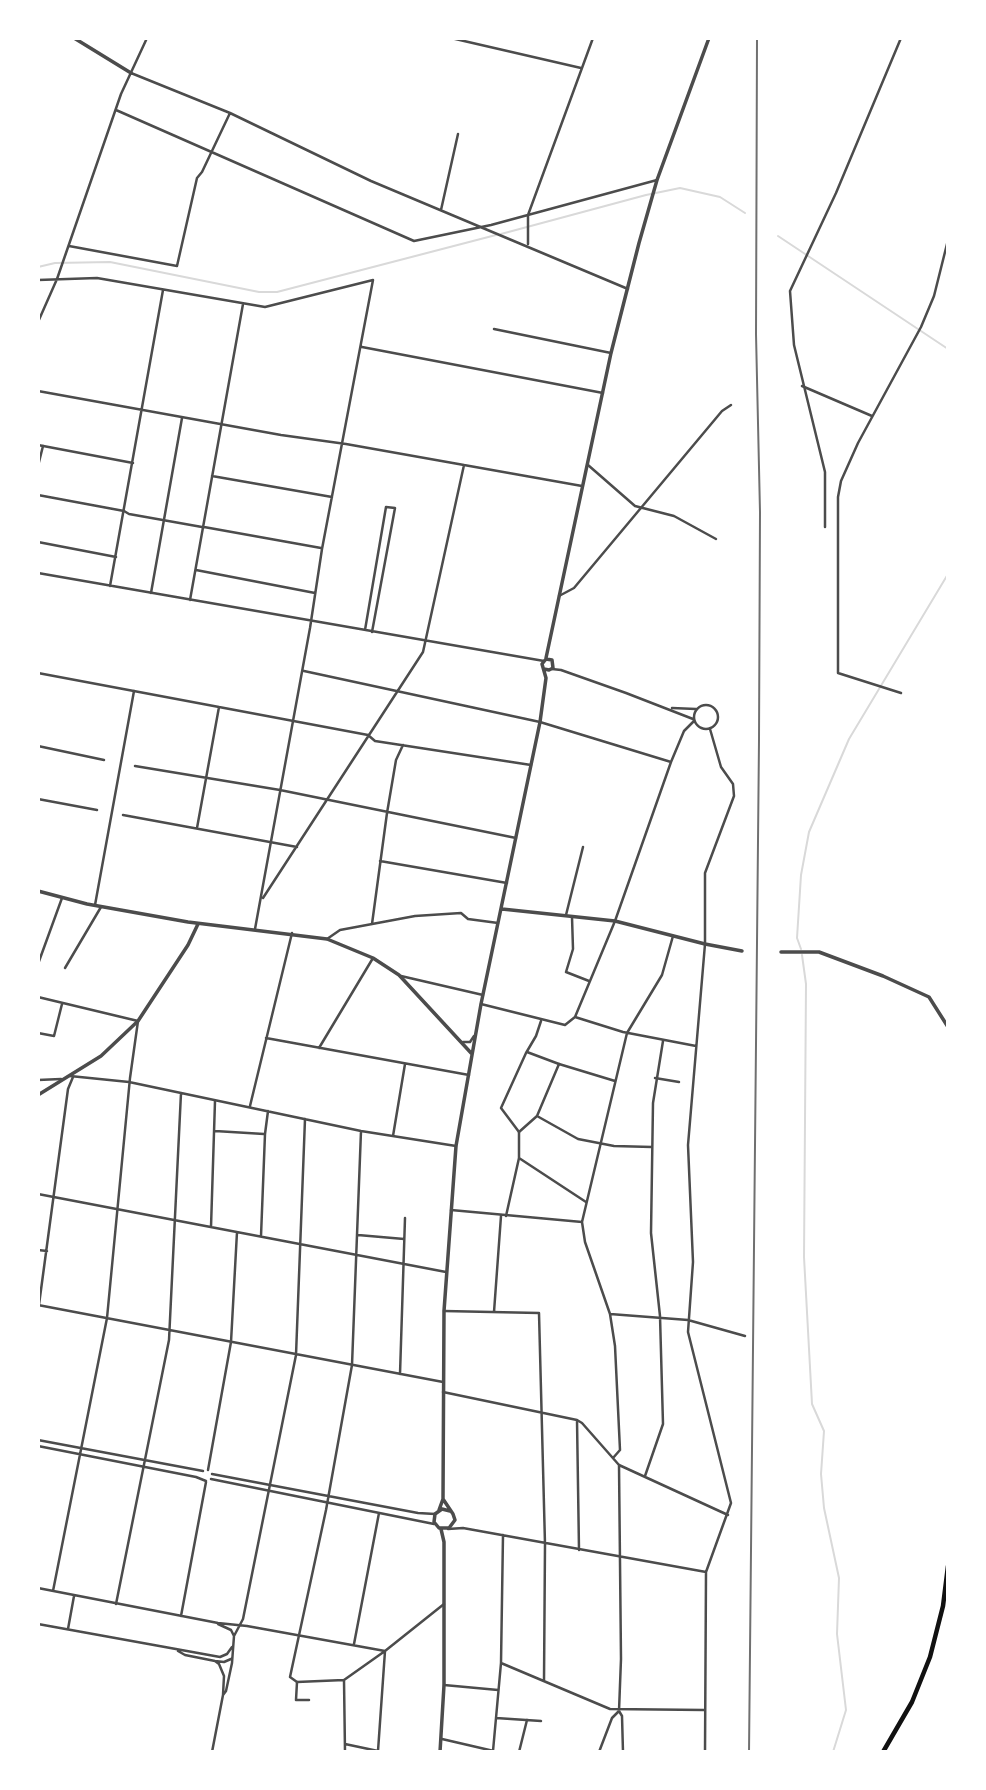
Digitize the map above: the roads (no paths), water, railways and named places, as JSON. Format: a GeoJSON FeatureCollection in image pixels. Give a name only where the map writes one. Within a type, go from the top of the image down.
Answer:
{"type":"FeatureCollection","features":[{"type":"Feature","properties":{"kind":"main road"},"geometry":{"type":"LineString","coordinates":[[883,1752],[912,1702],[930,1657],[943,1606],[947,1566]]}},
{"type":"Feature","properties":{"kind":"street"},"geometry":{"type":"LineString","coordinates":[[74,38],[131,74],[230,113],[371,181],[628,289]]}},
{"type":"Feature","properties":{"kind":"street"},"geometry":{"type":"LineString","coordinates":[[38,322],[57,279],[116,110],[147,38]]}},
{"type":"Feature","properties":{"kind":"street"},"geometry":{"type":"LineString","coordinates":[[451,38],[581,68]]}},
{"type":"Feature","properties":{"kind":"street"},"geometry":{"type":"LineString","coordinates":[[528,245],[528,218],[593,38]]}},
{"type":"Feature","properties":{"kind":"street"},"geometry":{"type":"LineString","coordinates":[[435,1524],[443,1499],[444,1311],[456,1146],[475,1033],[540,722],[546,678],[544,664],[550,647],[558,596],[611,353],[649,205],[709,38]]}},
{"type":"Feature","properties":{"kind":"street"},"geometry":{"type":"LineString","coordinates":[[825,527],[825,472],[794,345],[789,291],[836,194],[901,38]]}},
{"type":"Feature","properties":{"kind":"street"},"geometry":{"type":"LineString","coordinates":[[116,110],[414,241],[528,218],[657,180]]}},
{"type":"Feature","properties":{"kind":"street"},"geometry":{"type":"LineString","coordinates":[[68,246],[177,266],[197,178],[230,113]]}},
{"type":"Feature","properties":{"kind":"street"},"geometry":{"type":"LineString","coordinates":[[441,210],[458,134]]}},
{"type":"Feature","properties":{"kind":"street"},"geometry":{"type":"LineString","coordinates":[[901,693],[838,673],[838,497],[841,481],[872,416],[918,335],[934,296],[947,240]]}},
{"type":"Feature","properties":{"kind":"street"},"geometry":{"type":"LineString","coordinates":[[38,280],[97,278],[265,307],[373,280],[322,548],[303,671],[255,929]]}},
{"type":"Feature","properties":{"kind":"street"},"geometry":{"type":"LineString","coordinates":[[110,586],[163,290]]}},
{"type":"Feature","properties":{"kind":"street"},"geometry":{"type":"LineString","coordinates":[[190,600],[243,304]]}},
{"type":"Feature","properties":{"kind":"street"},"geometry":{"type":"LineString","coordinates":[[494,329],[611,353]]}},
{"type":"Feature","properties":{"kind":"street"},"geometry":{"type":"LineString","coordinates":[[361,347],[603,393]]}},
{"type":"Feature","properties":{"kind":"street"},"geometry":{"type":"LineString","coordinates":[[803,386],[872,416]]}},
{"type":"Feature","properties":{"kind":"street"},"geometry":{"type":"LineString","coordinates":[[38,391],[582,486]]}},
{"type":"Feature","properties":{"kind":"street"},"geometry":{"type":"LineString","coordinates":[[558,596],[574,588],[722,411],[732,405]]}},
{"type":"Feature","properties":{"kind":"street"},"geometry":{"type":"LineString","coordinates":[[151,593],[182,417]]}},
{"type":"Feature","properties":{"kind":"street"},"geometry":{"type":"LineString","coordinates":[[38,466],[41,446],[133,463]]}},
{"type":"Feature","properties":{"kind":"street"},"geometry":{"type":"LineString","coordinates":[[587,465],[635,506],[674,516],[716,539]]}},
{"type":"Feature","properties":{"kind":"street"},"geometry":{"type":"LineString","coordinates":[[261,901],[423,652],[464,466]]}},
{"type":"Feature","properties":{"kind":"street"},"geometry":{"type":"LineString","coordinates":[[212,476],[332,497]]}},
{"type":"Feature","properties":{"kind":"street"},"geometry":{"type":"LineString","coordinates":[[38,495],[322,548]]}},
{"type":"Feature","properties":{"kind":"street"},"geometry":{"type":"LineString","coordinates":[[365,631],[387,507],[395,509],[372,632]]}},
{"type":"Feature","properties":{"kind":"street"},"geometry":{"type":"LineString","coordinates":[[38,542],[116,557]]}},
{"type":"Feature","properties":{"kind":"street"},"geometry":{"type":"LineString","coordinates":[[195,570],[314,593]]}},
{"type":"Feature","properties":{"kind":"street"},"geometry":{"type":"LineString","coordinates":[[38,573],[535,661],[551,669],[561,670],[662,706],[693,720],[698,727],[710,729]]}},
{"type":"Feature","properties":{"kind":"street"},"geometry":{"type":"LineString","coordinates":[[546,678],[553,662],[550,647]]}},
{"type":"Feature","properties":{"kind":"street"},"geometry":{"type":"LineString","coordinates":[[544,664],[553,662]]}},
{"type":"Feature","properties":{"kind":"street"},"geometry":{"type":"LineString","coordinates":[[553,662],[561,670]]}},
{"type":"Feature","properties":{"kind":"street"},"geometry":{"type":"LineString","coordinates":[[303,671],[540,722],[671,762]]}},
{"type":"Feature","properties":{"kind":"street"},"geometry":{"type":"LineString","coordinates":[[38,673],[368,735],[375,741],[531,765]]}},
{"type":"Feature","properties":{"kind":"street"},"geometry":{"type":"LineString","coordinates":[[95,905],[134,691]]}},
{"type":"Feature","properties":{"kind":"street"},"geometry":{"type":"LineString","coordinates":[[662,706],[696,709],[708,705],[715,710],[718,721],[710,729]]}},
{"type":"Feature","properties":{"kind":"street"},"geometry":{"type":"LineString","coordinates":[[197,828],[219,707]]}},
{"type":"Feature","properties":{"kind":"street"},"geometry":{"type":"LineString","coordinates":[[481,1004],[565,1025],[575,1017],[615,921],[671,762],[696,709]]}},
{"type":"Feature","properties":{"kind":"street"},"geometry":{"type":"LineString","coordinates":[[705,1752],[706,1572],[732,1503],[688,1332],[693,1262],[688,1145],[705,944],[705,873],[732,801],[733,784],[721,767],[710,729]]}},
{"type":"Feature","properties":{"kind":"street"},"geometry":{"type":"LineString","coordinates":[[372,924],[396,760],[403,745]]}},
{"type":"Feature","properties":{"kind":"street"},"geometry":{"type":"LineString","coordinates":[[38,746],[104,760]]}},
{"type":"Feature","properties":{"kind":"street"},"geometry":{"type":"LineString","coordinates":[[135,766],[206,776],[328,799],[516,838]]}},
{"type":"Feature","properties":{"kind":"street"},"geometry":{"type":"LineString","coordinates":[[38,799],[97,810]]}},
{"type":"Feature","properties":{"kind":"street"},"geometry":{"type":"LineString","coordinates":[[123,815],[297,847]]}},
{"type":"Feature","properties":{"kind":"street"},"geometry":{"type":"LineString","coordinates":[[583,847],[569,915],[573,949],[566,972],[589,981]]}},
{"type":"Feature","properties":{"kind":"street"},"geometry":{"type":"LineString","coordinates":[[380,860],[507,883]]}},
{"type":"Feature","properties":{"kind":"street"},"geometry":{"type":"LineString","coordinates":[[38,891],[95,905],[198,923],[327,939],[373,958],[399,975],[464,1042],[472,1056]]}},
{"type":"Feature","properties":{"kind":"street"},"geometry":{"type":"LineString","coordinates":[[38,964],[62,897]]}},
{"type":"Feature","properties":{"kind":"street"},"geometry":{"type":"LineString","coordinates":[[65,968],[102,906]]}},
{"type":"Feature","properties":{"kind":"street"},"geometry":{"type":"LineString","coordinates":[[502,909],[615,921],[742,951]]}},
{"type":"Feature","properties":{"kind":"street"},"geometry":{"type":"LineString","coordinates":[[327,939],[340,930],[415,916],[461,913],[468,919],[498,923]]}},
{"type":"Feature","properties":{"kind":"street"},"geometry":{"type":"LineString","coordinates":[[38,1095],[102,1056],[138,1021],[188,945],[198,923]]}},
{"type":"Feature","properties":{"kind":"street"},"geometry":{"type":"LineString","coordinates":[[250,1106],[292,933]]}},
{"type":"Feature","properties":{"kind":"street"},"geometry":{"type":"LineString","coordinates":[[613,1458],[620,1450],[615,1346],[610,1314],[585,1242],[582,1222],[627,1033],[662,975],[673,936]]}},
{"type":"Feature","properties":{"kind":"street"},"geometry":{"type":"LineString","coordinates":[[781,952],[819,952],[883,976],[929,997],[947,1027]]}},
{"type":"Feature","properties":{"kind":"street"},"geometry":{"type":"LineString","coordinates":[[318,1048],[373,958]]}},
{"type":"Feature","properties":{"kind":"street"},"geometry":{"type":"LineString","coordinates":[[399,975],[483,995]]}},
{"type":"Feature","properties":{"kind":"street"},"geometry":{"type":"LineString","coordinates":[[38,997],[138,1021]]}},
{"type":"Feature","properties":{"kind":"street"},"geometry":{"type":"LineString","coordinates":[[38,1034],[54,1036],[62,1003]]}},
{"type":"Feature","properties":{"kind":"street"},"geometry":{"type":"LineString","coordinates":[[575,1017],[627,1033],[696,1046]]}},
{"type":"Feature","properties":{"kind":"street"},"geometry":{"type":"LineString","coordinates":[[53,1591],[107,1318],[138,1021]]}},
{"type":"Feature","properties":{"kind":"street"},"geometry":{"type":"LineString","coordinates":[[494,1312],[503,1216],[519,1158],[519,1132],[501,1108],[536,1037],[541,1021]]}},
{"type":"Feature","properties":{"kind":"street"},"geometry":{"type":"LineString","coordinates":[[464,1042],[470,1042],[475,1033]]}},
{"type":"Feature","properties":{"kind":"street"},"geometry":{"type":"LineString","coordinates":[[266,1038],[469,1075]]}},
{"type":"Feature","properties":{"kind":"street"},"geometry":{"type":"LineString","coordinates":[[645,1476],[663,1424],[660,1317],[651,1233],[655,1078],[663,1041]]}},
{"type":"Feature","properties":{"kind":"street"},"geometry":{"type":"LineString","coordinates":[[527,1052],[615,1081]]}},
{"type":"Feature","properties":{"kind":"street"},"geometry":{"type":"LineString","coordinates":[[393,1136],[405,1064]]}},
{"type":"Feature","properties":{"kind":"street"},"geometry":{"type":"LineString","coordinates":[[519,1132],[537,1116],[559,1064]]}},
{"type":"Feature","properties":{"kind":"street"},"geometry":{"type":"LineString","coordinates":[[38,1312],[68,1089],[74,1075]]}},
{"type":"Feature","properties":{"kind":"street"},"geometry":{"type":"LineString","coordinates":[[38,1080],[59,1080],[74,1075],[130,1082],[362,1131],[456,1146]]}},
{"type":"Feature","properties":{"kind":"street"},"geometry":{"type":"LineString","coordinates":[[655,1078],[679,1083]]}},
{"type":"Feature","properties":{"kind":"street"},"geometry":{"type":"LineString","coordinates":[[116,1604],[170,1331],[181,1093]]}},
{"type":"Feature","properties":{"kind":"street"},"geometry":{"type":"LineString","coordinates":[[211,1227],[215,1100]]}},
{"type":"Feature","properties":{"kind":"street"},"geometry":{"type":"LineString","coordinates":[[261,1237],[268,1111]]}},
{"type":"Feature","properties":{"kind":"street"},"geometry":{"type":"LineString","coordinates":[[537,1116],[571,1137],[599,1143],[652,1147]]}},
{"type":"Feature","properties":{"kind":"street"},"geometry":{"type":"LineString","coordinates":[[223,1695],[232,1659],[234,1636],[243,1621],[296,1355],[305,1119]]}},
{"type":"Feature","properties":{"kind":"street"},"geometry":{"type":"LineString","coordinates":[[215,1131],[265,1134]]}},
{"type":"Feature","properties":{"kind":"street"},"geometry":{"type":"LineString","coordinates":[[362,1131],[352,1365],[327,1502],[290,1677],[297,1682],[344,1680],[444,1604]]}},
{"type":"Feature","properties":{"kind":"street"},"geometry":{"type":"LineString","coordinates":[[519,1158],[586,1202]]}},
{"type":"Feature","properties":{"kind":"street"},"geometry":{"type":"LineString","coordinates":[[38,1194],[446,1272]]}},
{"type":"Feature","properties":{"kind":"street"},"geometry":{"type":"LineString","coordinates":[[451,1210],[582,1222]]}},
{"type":"Feature","properties":{"kind":"street"},"geometry":{"type":"LineString","coordinates":[[400,1374],[405,1218]]}},
{"type":"Feature","properties":{"kind":"street"},"geometry":{"type":"LineString","coordinates":[[208,1470],[231,1342],[237,1232]]}},
{"type":"Feature","properties":{"kind":"street"},"geometry":{"type":"LineString","coordinates":[[358,1236],[405,1239]]}},
{"type":"Feature","properties":{"kind":"street"},"geometry":{"type":"LineString","coordinates":[[38,1250],[47,1251]]}},
{"type":"Feature","properties":{"kind":"street"},"geometry":{"type":"LineString","coordinates":[[39,1305],[443,1382]]}},
{"type":"Feature","properties":{"kind":"street"},"geometry":{"type":"LineString","coordinates":[[444,1311],[539,1313],[545,1544],[544,1681]]}},
{"type":"Feature","properties":{"kind":"street"},"geometry":{"type":"LineString","coordinates":[[610,1314],[688,1320],[745,1336]]}},
{"type":"Feature","properties":{"kind":"street"},"geometry":{"type":"LineString","coordinates":[[443,1392],[576,1420],[582,1423],[619,1465],[728,1515]]}},
{"type":"Feature","properties":{"kind":"street"},"geometry":{"type":"LineString","coordinates":[[576,1420],[579,1550]]}},
{"type":"Feature","properties":{"kind":"street"},"geometry":{"type":"LineString","coordinates":[[38,1440],[208,1470]]}},
{"type":"Feature","properties":{"kind":"street"},"geometry":{"type":"LineString","coordinates":[[38,1446],[202,1478],[206,1481]]}},
{"type":"Feature","properties":{"kind":"street"},"geometry":{"type":"LineString","coordinates":[[619,1465],[619,1710],[622,1716],[623,1752]]}},
{"type":"Feature","properties":{"kind":"street"},"geometry":{"type":"LineString","coordinates":[[208,1470],[212,1474],[418,1513],[450,1511]]}},
{"type":"Feature","properties":{"kind":"street"},"geometry":{"type":"LineString","coordinates":[[202,1478],[203,1471]]}},
{"type":"Feature","properties":{"kind":"street"},"geometry":{"type":"LineString","coordinates":[[211,1479],[212,1474]]}},
{"type":"Feature","properties":{"kind":"street"},"geometry":{"type":"LineString","coordinates":[[206,1481],[211,1479],[379,1512],[447,1529],[463,1528],[706,1572]]}},
{"type":"Feature","properties":{"kind":"street"},"geometry":{"type":"LineString","coordinates":[[181,1616],[206,1481]]}},
{"type":"Feature","properties":{"kind":"street"},"geometry":{"type":"LineString","coordinates":[[443,1499],[454,1520],[463,1528]]}},
{"type":"Feature","properties":{"kind":"street"},"geometry":{"type":"LineString","coordinates":[[354,1644],[379,1512]]}},
{"type":"Feature","properties":{"kind":"street"},"geometry":{"type":"LineString","coordinates":[[440,1752],[444,1685],[444,1542],[447,1529],[454,1520]]}},
{"type":"Feature","properties":{"kind":"street"},"geometry":{"type":"LineString","coordinates":[[444,1542],[447,1529]]}},
{"type":"Feature","properties":{"kind":"street"},"geometry":{"type":"LineString","coordinates":[[442,1739],[496,1751],[501,1663],[503,1535]]}},
{"type":"Feature","properties":{"kind":"street"},"geometry":{"type":"LineString","coordinates":[[38,1588],[218,1623],[385,1651]]}},
{"type":"Feature","properties":{"kind":"street"},"geometry":{"type":"LineString","coordinates":[[68,1629],[74,1596]]}},
{"type":"Feature","properties":{"kind":"street"},"geometry":{"type":"LineString","coordinates":[[218,1623],[231,1630],[234,1636]]}},
{"type":"Feature","properties":{"kind":"street"},"geometry":{"type":"LineString","coordinates":[[38,1624],[223,1657],[232,1647]]}},
{"type":"Feature","properties":{"kind":"street"},"geometry":{"type":"LineString","coordinates":[[178,1650],[185,1655],[215,1661],[232,1659]]}},
{"type":"Feature","properties":{"kind":"street"},"geometry":{"type":"LineString","coordinates":[[345,1744],[378,1751],[385,1651]]}},
{"type":"Feature","properties":{"kind":"street"},"geometry":{"type":"LineString","coordinates":[[212,1752],[224,1676],[215,1661]]}},
{"type":"Feature","properties":{"kind":"street"},"geometry":{"type":"LineString","coordinates":[[501,1663],[610,1709],[704,1710]]}},
{"type":"Feature","properties":{"kind":"street"},"geometry":{"type":"LineString","coordinates":[[344,1680],[345,1752]]}},
{"type":"Feature","properties":{"kind":"street"},"geometry":{"type":"LineString","coordinates":[[297,1682],[296,1700],[309,1700]]}},
{"type":"Feature","properties":{"kind":"street"},"geometry":{"type":"LineString","coordinates":[[444,1685],[498,1690]]}},
{"type":"Feature","properties":{"kind":"street"},"geometry":{"type":"LineString","coordinates":[[599,1752],[612,1718],[619,1710]]}},
{"type":"Feature","properties":{"kind":"street"},"geometry":{"type":"LineString","coordinates":[[496,1718],[541,1721]]}},
{"type":"Feature","properties":{"kind":"street"},"geometry":{"type":"LineString","coordinates":[[519,1752],[527,1720]]}},
{"type":"Feature","properties":{"kind":"street"},"geometry":{"type":"LineString","coordinates":[[475,1746],[475,1752]]}},
{"type":"Feature","properties":{"kind":"waterway"},"geometry":{"type":"LineString","coordinates":[[501,234],[680,188],[720,197],[745,213]]}},
{"type":"Feature","properties":{"kind":"waterway"},"geometry":{"type":"LineString","coordinates":[[38,267],[55,263],[110,262],[259,292],[277,292],[496,235]]}},
{"type":"Feature","properties":{"kind":"waterway"},"geometry":{"type":"LineString","coordinates":[[778,236],[948,349]]}},
{"type":"Feature","properties":{"kind":"waterway"},"geometry":{"type":"LineString","coordinates":[[801,949],[797,938],[801,875],[809,832],[849,739],[948,574]]}},
{"type":"Feature","properties":{"kind":"waterway"},"geometry":{"type":"LineString","coordinates":[[802,955],[806,984],[804,1257],[812,1404],[824,1431],[821,1474],[824,1508],[839,1578],[837,1634],[846,1710],[833,1752]]}},
{"type":"Feature","properties":{"kind":"railway"},"geometry":{"type":"LineString","coordinates":[[749,1752],[759,740],[757,38]]}}]}
